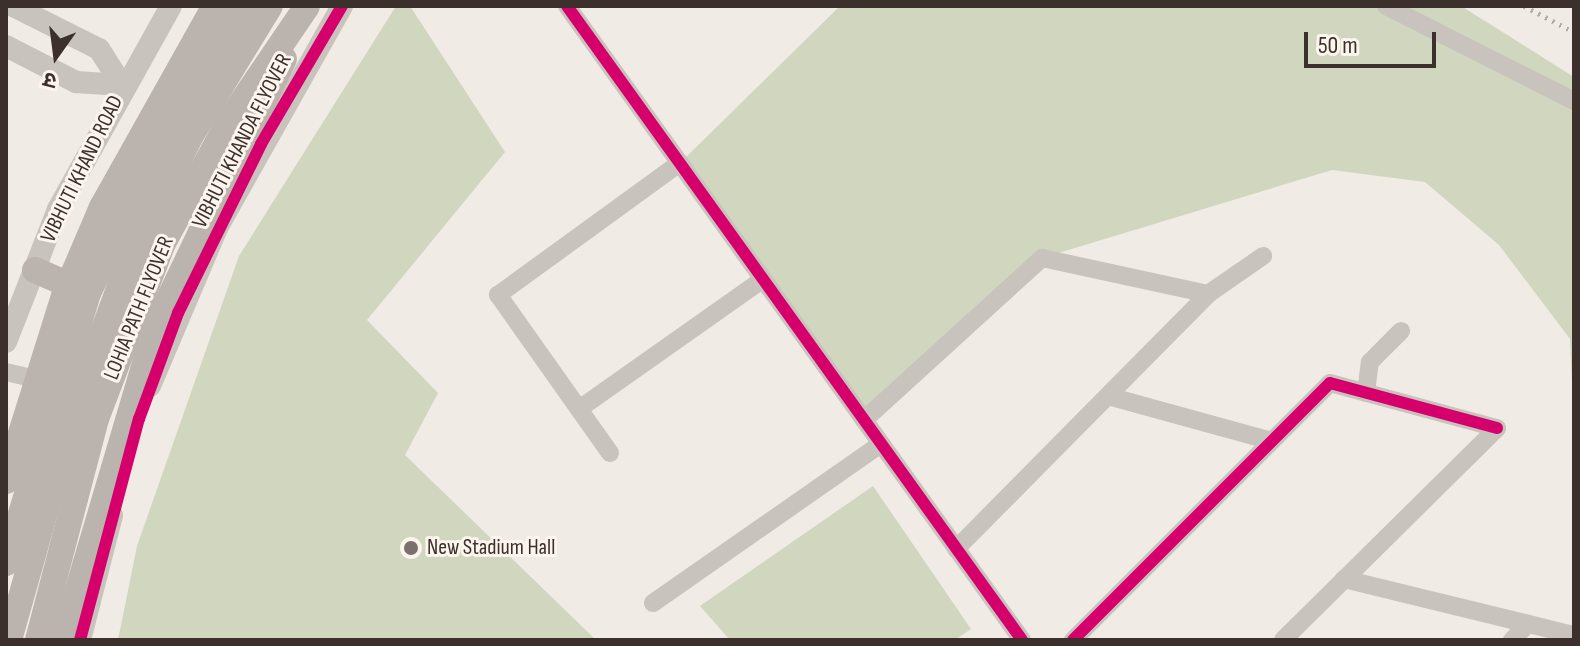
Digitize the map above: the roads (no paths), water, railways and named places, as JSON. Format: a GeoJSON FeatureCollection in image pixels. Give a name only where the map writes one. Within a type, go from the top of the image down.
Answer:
{"type":"FeatureCollection","features":[{"type":"Feature","properties":{"kind":"main road"},"geometry":{"type":"LineString","coordinates":[[6,481],[64,296],[102,207],[215,6]]}},
{"type":"Feature","properties":{"kind":"main road"},"geometry":{"type":"LineString","coordinates":[[6,563],[56,384],[88,293],[173,120],[243,6]]}},
{"type":"Feature","properties":{"kind":"main road","name":"LOHIA PATH FLYOVER"},"geometry":{"type":"LineString","coordinates":[[9,640],[147,221],[270,6]]}},
{"type":"Feature","properties":{"kind":"main road","name":"LOHIA PATH FLYOVER"},"geometry":{"type":"LineString","coordinates":[[38,640],[84,416],[163,243],[231,118],[306,7]]}},
{"type":"Feature","properties":{"kind":"main road","name":"VIBHUTI KHANDA FLYOVER"},"geometry":{"type":"LineString","coordinates":[[63,640],[156,326],[306,7]]}},
{"type":"Feature","properties":{"kind":"main road"},"geometry":{"type":"LineString","coordinates":[[35,270],[88,293]]}},
{"type":"Feature","properties":{"kind":"street"},"geometry":{"type":"LineString","coordinates":[[13,6],[99,49],[122,85]]}},
{"type":"Feature","properties":{"kind":"street","name":"VIBHUTI KHAND ROAD"},"geometry":{"type":"LineString","coordinates":[[6,342],[35,270],[122,85],[171,6]]}},
{"type":"Feature","properties":{"kind":"street"},"geometry":{"type":"LineString","coordinates":[[80,640],[139,419],[178,313],[261,144],[342,6]]}},
{"type":"Feature","properties":{"kind":"street"},"geometry":{"type":"LineString","coordinates":[[567,6],[1022,640]]}},
{"type":"Feature","properties":{"kind":"street"},"geometry":{"type":"LineString","coordinates":[[1386,6],[1574,101]]}},
{"type":"Feature","properties":{"kind":"street"},"geometry":{"type":"LineString","coordinates":[[6,46],[76,82],[122,85]]}},
{"type":"Feature","properties":{"kind":"street"},"geometry":{"type":"LineString","coordinates":[[610,453],[498,295],[680,163]]}},
{"type":"Feature","properties":{"kind":"street"},"geometry":{"type":"LineString","coordinates":[[956,549],[1208,294],[1263,256]]}},
{"type":"Feature","properties":{"kind":"street"},"geometry":{"type":"LineString","coordinates":[[864,420],[1042,258],[1208,294]]}},
{"type":"Feature","properties":{"kind":"street"},"geometry":{"type":"LineString","coordinates":[[579,409],[763,279]]}},
{"type":"Feature","properties":{"kind":"street"},"geometry":{"type":"LineString","coordinates":[[1366,393],[1370,362],[1401,331]]}},
{"type":"Feature","properties":{"kind":"street"},"geometry":{"type":"LineString","coordinates":[[6,372],[56,384]]}},
{"type":"Feature","properties":{"kind":"street"},"geometry":{"type":"LineString","coordinates":[[1073,640],[1330,383],[1497,428],[1283,640]]}},
{"type":"Feature","properties":{"kind":"street"},"geometry":{"type":"LineString","coordinates":[[1108,396],[1271,441]]}},
{"type":"Feature","properties":{"kind":"street"},"geometry":{"type":"LineString","coordinates":[[653,603],[881,444]]}},
{"type":"Feature","properties":{"kind":"street"},"geometry":{"type":"LineString","coordinates":[[1344,579],[1574,635]]}},
{"type":"Feature","properties":{"kind":"street"},"geometry":{"type":"LineString","coordinates":[[1512,640],[1528,624]]}},
{"type":"Feature","properties":{"kind":"railway"},"geometry":{"type":"LineString","coordinates":[[1524,6],[1574,32]]}},
{"type":"Feature","properties":{"kind":"place","name":"New Stadium Hall"},"geometry":{"type":"Point","coordinates":[411,548]}}]}
